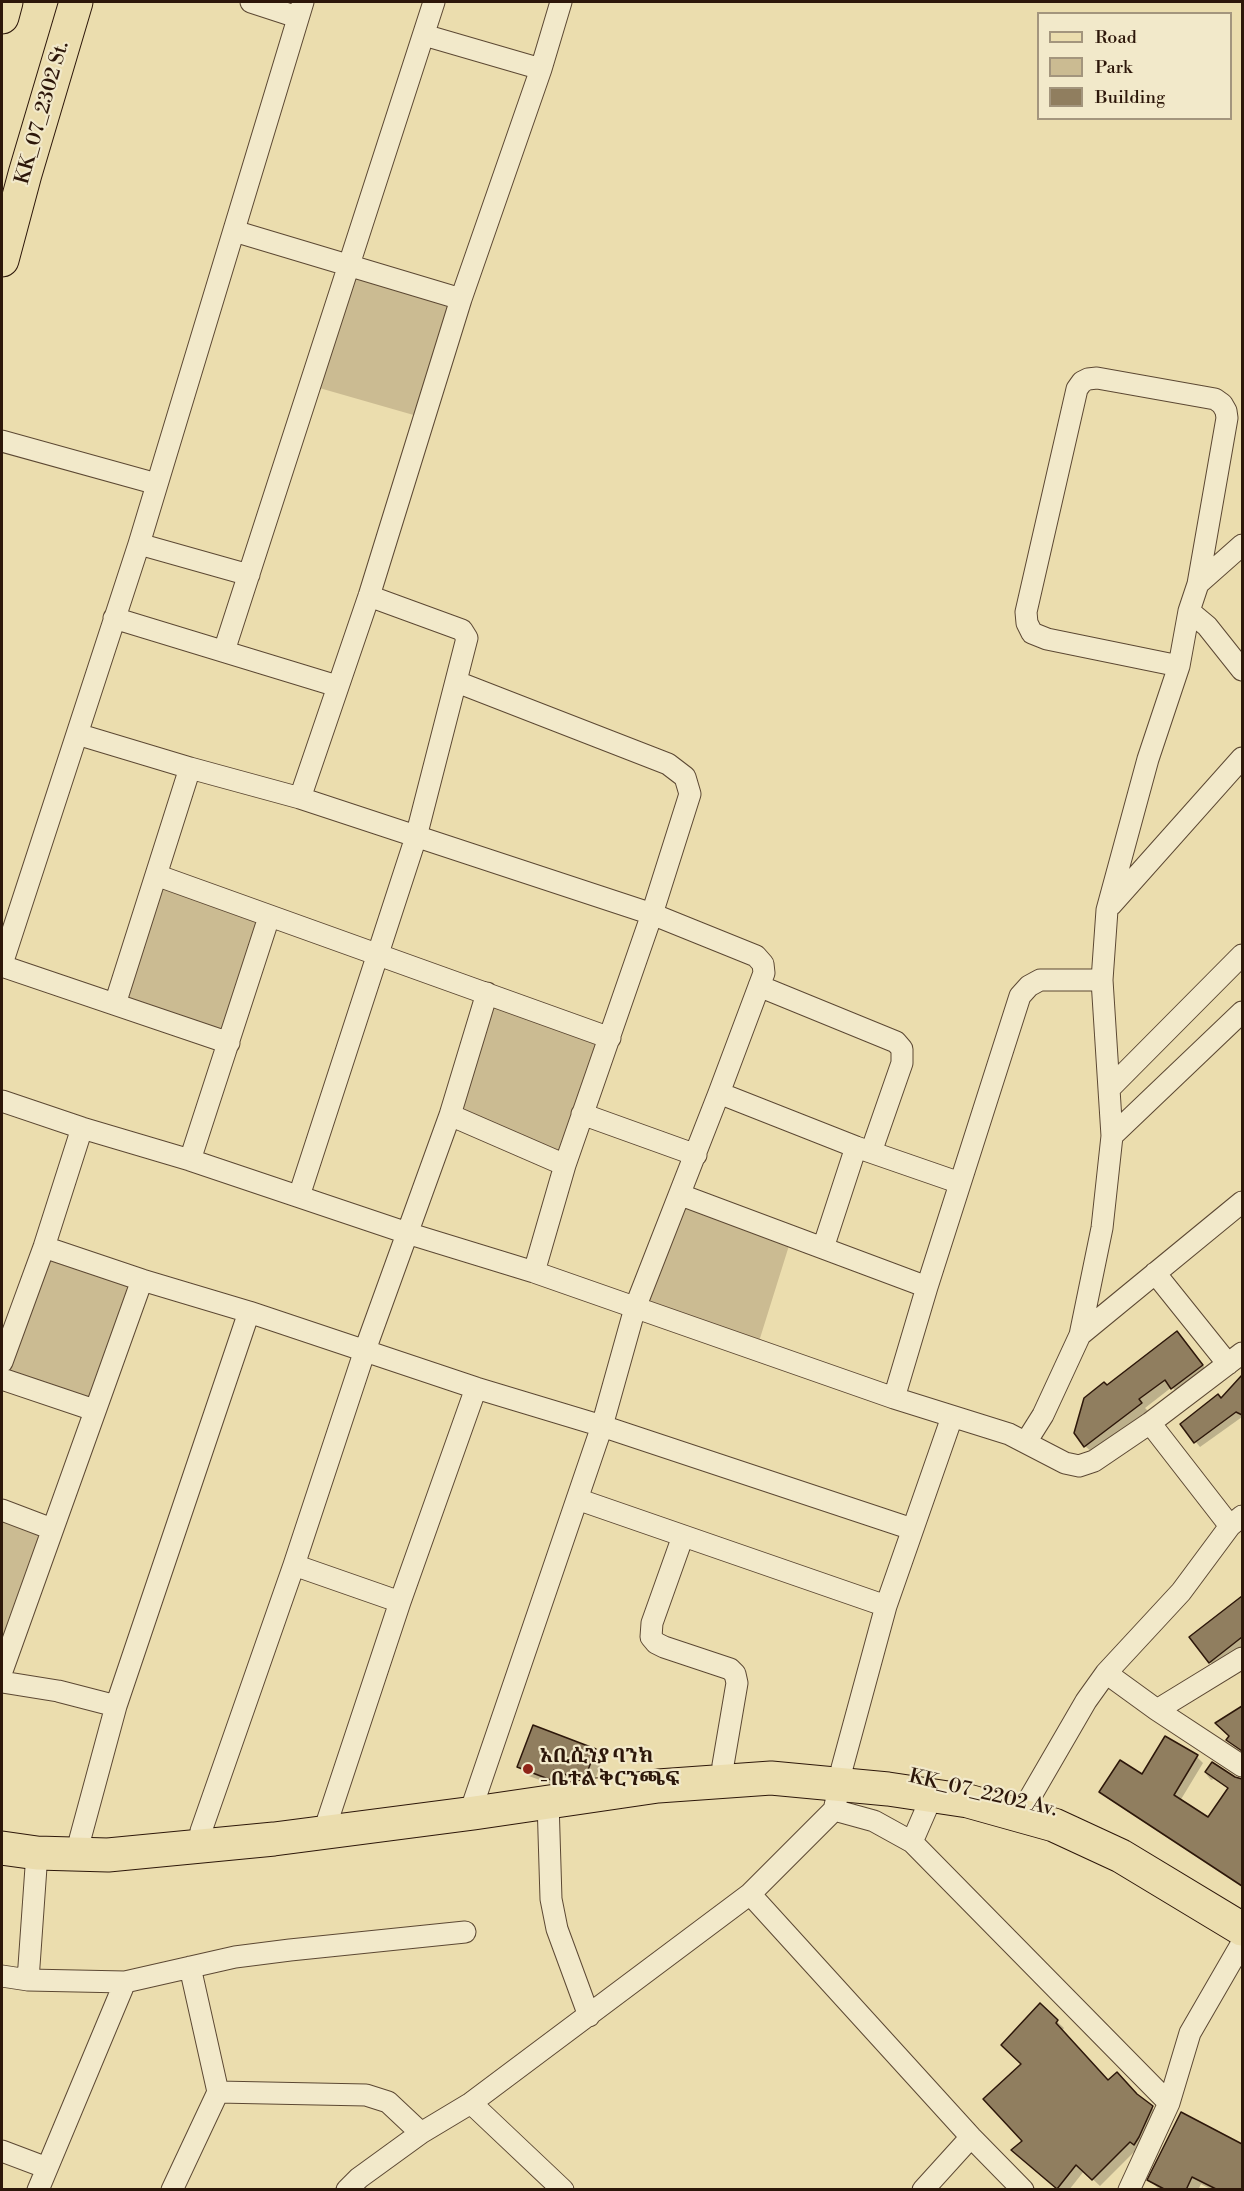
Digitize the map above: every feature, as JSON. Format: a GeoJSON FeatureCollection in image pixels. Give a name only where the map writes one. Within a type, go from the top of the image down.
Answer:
{"type":"FeatureCollection","features":[{"type":"Feature","properties":{"kind":"main road"},"geometry":{"type":"LineString","coordinates":[[2,17],[6,2]]}},
{"type":"Feature","properties":{"kind":"main road","name":"KK_07_2302 St."},"geometry":{"type":"LineString","coordinates":[[2,260],[76,2]]}},
{"type":"Feature","properties":{"kind":"main road"},"geometry":{"type":"LineString","coordinates":[[2,1833],[80,1839],[146,1837],[328,1819],[723,1766],[785,1762],[839,1787]]}},
{"type":"Feature","properties":{"kind":"main road","name":"KK_07_2202 Av."},"geometry":{"type":"LineString","coordinates":[[839,1787],[892,1773],[975,1788],[1062,1810],[1135,1844],[1242,1912]]}},
{"type":"Feature","properties":{"kind":"main road"},"geometry":{"type":"LineString","coordinates":[[2,1848],[37,1853],[108,1855],[274,1839],[658,1786],[771,1778],[968,1801],[1054,1825],[1121,1856],[1242,1929]]}},
{"type":"Feature","properties":{"kind":"street"},"geometry":{"type":"LineString","coordinates":[[229,1043],[2,965],[139,544],[300,9],[251,2]]}},
{"type":"Feature","properties":{"kind":"street"},"geometry":{"type":"LineString","coordinates":[[224,651],[434,2]]}},
{"type":"Feature","properties":{"kind":"street"},"geometry":{"type":"LineString","coordinates":[[300,798],[369,596],[461,298],[541,69],[561,2]]}},
{"type":"Feature","properties":{"kind":"street"},"geometry":{"type":"LineString","coordinates":[[424,35],[541,69]]}},
{"type":"Feature","properties":{"kind":"street"},"geometry":{"type":"LineString","coordinates":[[234,231],[461,298]]}},
{"type":"Feature","properties":{"kind":"street"},"geometry":{"type":"LineString","coordinates":[[1026,1442],[1043,1415],[1080,1335],[1102,1228],[1112,1136],[1102,980],[1107,909],[1148,759],[1179,666],[1189,611],[1198,584],[1227,418],[1222,404],[1215,399],[1088,378],[1077,390],[1026,612],[1028,623],[1032,633],[1047,639],[1179,666]]}},
{"type":"Feature","properties":{"kind":"street"},"geometry":{"type":"LineString","coordinates":[[2,441],[157,484]]}},
{"type":"Feature","properties":{"kind":"street"},"geometry":{"type":"LineString","coordinates":[[139,544],[249,575]]}},
{"type":"Feature","properties":{"kind":"street"},"geometry":{"type":"LineString","coordinates":[[1198,584],[1242,545]]}},
{"type":"Feature","properties":{"kind":"street"},"geometry":{"type":"LineString","coordinates":[[299,1196],[416,837],[467,638],[462,630],[369,596]]}},
{"type":"Feature","properties":{"kind":"street"},"geometry":{"type":"LineString","coordinates":[[1189,611],[1207,626],[1242,670]]}},
{"type":"Feature","properties":{"kind":"street"},"geometry":{"type":"LineString","coordinates":[[114,618],[337,686]]}},
{"type":"Feature","properties":{"kind":"street"},"geometry":{"type":"LineString","coordinates":[[457,682],[668,764],[685,777],[690,794],[652,914],[565,1166],[534,1272]]}},
{"type":"Feature","properties":{"kind":"street"},"geometry":{"type":"LineString","coordinates":[[77,734],[300,798],[652,914],[756,956],[763,964],[764,973],[696,1155],[634,1308],[602,1426],[474,1801]]}},
{"type":"Feature","properties":{"kind":"street"},"geometry":{"type":"LineString","coordinates":[[1107,909],[1242,758]]}},
{"type":"Feature","properties":{"kind":"street"},"geometry":{"type":"LineString","coordinates":[[115,1004],[190,768]]}},
{"type":"Feature","properties":{"kind":"street"},"geometry":{"type":"LineString","coordinates":[[156,875],[610,1038]]}},
{"type":"Feature","properties":{"kind":"street"},"geometry":{"type":"LineString","coordinates":[[190,1160],[269,917]]}},
{"type":"Feature","properties":{"kind":"street"},"geometry":{"type":"LineString","coordinates":[[1109,1089],[1242,955]]}},
{"type":"Feature","properties":{"kind":"street"},"geometry":{"type":"LineString","coordinates":[[894,1398],[1020,996],[1029,986],[1040,980],[1102,980]]}},
{"type":"Feature","properties":{"kind":"street"},"geometry":{"type":"LineString","coordinates":[[759,986],[896,1042],[902,1049],[902,1063],[823,1248]]}},
{"type":"Feature","properties":{"kind":"street"},"geometry":{"type":"LineString","coordinates":[[201,1831],[294,1565],[365,1350],[450,1115],[487,993]]}},
{"type":"Feature","properties":{"kind":"street"},"geometry":{"type":"LineString","coordinates":[[1112,1136],[1242,1012]]}},
{"type":"Feature","properties":{"kind":"street"},"geometry":{"type":"LineString","coordinates":[[719,1093],[864,1150],[960,1183]]}},
{"type":"Feature","properties":{"kind":"street"},"geometry":{"type":"LineString","coordinates":[[2,1101],[534,1272],[894,1398],[1009,1434],[1065,1463],[1079,1466],[1094,1461],[1150,1423],[1235,1358],[1155,1272]]}},
{"type":"Feature","properties":{"kind":"street"},"geometry":{"type":"LineString","coordinates":[[582,1114],[696,1155]]}},
{"type":"Feature","properties":{"kind":"street"},"geometry":{"type":"LineString","coordinates":[[450,1115],[565,1166]]}},
{"type":"Feature","properties":{"kind":"street"},"geometry":{"type":"LineString","coordinates":[[2,1362],[44,1247],[82,1128]]}},
{"type":"Feature","properties":{"kind":"street"},"geometry":{"type":"LineString","coordinates":[[681,1195],[927,1287]]}},
{"type":"Feature","properties":{"kind":"street"},"geometry":{"type":"LineString","coordinates":[[1080,1335],[1242,1202]]}},
{"type":"Feature","properties":{"kind":"street"},"geometry":{"type":"LineString","coordinates":[[44,1247],[142,1280],[249,1312],[476,1388],[602,1426],[912,1529]]}},
{"type":"Feature","properties":{"kind":"street"},"geometry":{"type":"LineString","coordinates":[[2,1671],[142,1280]]}},
{"type":"Feature","properties":{"kind":"street"},"geometry":{"type":"LineString","coordinates":[[80,1839],[116,1706],[249,1312]]}},
{"type":"Feature","properties":{"kind":"street"},"geometry":{"type":"LineString","coordinates":[[2,1379],[94,1410]]}},
{"type":"Feature","properties":{"kind":"street"},"geometry":{"type":"LineString","coordinates":[[328,1819],[400,1602],[476,1388]]}},
{"type":"Feature","properties":{"kind":"street"},"geometry":{"type":"LineString","coordinates":[[358,2186],[420,2133],[471,2103],[750,1894],[839,1787],[886,1606],[952,1417]]}},
{"type":"Feature","properties":{"kind":"street"},"geometry":{"type":"LineString","coordinates":[[1028,1801],[1086,1701],[1106,1673],[1180,1592],[1236,1521],[1150,1423]]}},
{"type":"Feature","properties":{"kind":"street"},"geometry":{"type":"LineString","coordinates":[[577,1499],[886,1606]]}},
{"type":"Feature","properties":{"kind":"street"},"geometry":{"type":"LineString","coordinates":[[2,1510],[51,1529]]}},
{"type":"Feature","properties":{"kind":"street"},"geometry":{"type":"LineString","coordinates":[[683,1536],[652,1623],[651,1637],[664,1647],[730,1669],[735,1674],[737,1683],[723,1766]]}},
{"type":"Feature","properties":{"kind":"street"},"geometry":{"type":"LineString","coordinates":[[294,1565],[400,1602]]}},
{"type":"Feature","properties":{"kind":"street"},"geometry":{"type":"LineString","coordinates":[[1157,1710],[1242,1658]]}},
{"type":"Feature","properties":{"kind":"street"},"geometry":{"type":"LineString","coordinates":[[1106,1673],[1242,1766]]}},
{"type":"Feature","properties":{"kind":"street"},"geometry":{"type":"LineString","coordinates":[[2,1682],[58,1691],[116,1706]]}},
{"type":"Feature","properties":{"kind":"street"},"geometry":{"type":"LineString","coordinates":[[839,1787],[874,1821],[912,1842],[1169,2103]]}},
{"type":"Feature","properties":{"kind":"street"},"geometry":{"type":"LineString","coordinates":[[912,1842],[932,1796]]}},
{"type":"Feature","properties":{"kind":"street"},"geometry":{"type":"LineString","coordinates":[[548,1801],[551,1899],[557,1929],[589,2016]]}},
{"type":"Feature","properties":{"kind":"street"},"geometry":{"type":"LineString","coordinates":[[28,1980],[37,1853]]}},
{"type":"Feature","properties":{"kind":"street"},"geometry":{"type":"LineString","coordinates":[[750,1894],[971,2137],[1023,2190]]}},
{"type":"Feature","properties":{"kind":"street"},"geometry":{"type":"LineString","coordinates":[[2,1976],[28,1980],[125,1982],[235,1957],[465,1932]]}},
{"type":"Feature","properties":{"kind":"street"},"geometry":{"type":"LineString","coordinates":[[1129,2190],[1169,2103],[1190,2033],[1242,1943]]}},
{"type":"Feature","properties":{"kind":"street"},"geometry":{"type":"LineString","coordinates":[[172,2190],[218,2092],[190,1967]]}},
{"type":"Feature","properties":{"kind":"street"},"geometry":{"type":"LineString","coordinates":[[38,2190],[125,1982]]}},
{"type":"Feature","properties":{"kind":"street"},"geometry":{"type":"LineString","coordinates":[[218,2092],[366,2095],[387,2102],[420,2133]]}},
{"type":"Feature","properties":{"kind":"street"},"geometry":{"type":"LineString","coordinates":[[471,2103],[564,2190]]}},
{"type":"Feature","properties":{"kind":"street"},"geometry":{"type":"LineString","coordinates":[[923,2190],[971,2137]]}},
{"type":"Feature","properties":{"kind":"street"},"geometry":{"type":"LineString","coordinates":[[2,2151],[46,2168]]}},
{"type":"Feature","properties":{"kind":"green space"},"geometry":{"type":"Polygon","coordinates":[[[348,263],[461,299],[424,418],[309,385],[348,263]]]}},
{"type":"Feature","properties":{"kind":"green space"},"geometry":{"type":"Polygon","coordinates":[[[156,875],[269,917],[229,1043],[115,1004],[156,875]]]}},
{"type":"Feature","properties":{"kind":"green space"},"geometry":{"type":"Polygon","coordinates":[[[487,993],[610,1038],[565,1165],[450,1115],[487,993]]]}},
{"type":"Feature","properties":{"kind":"green space"},"geometry":{"type":"Polygon","coordinates":[[[681,1195],[792,1236],[756,1351],[635,1308],[681,1195]]]}},
{"type":"Feature","properties":{"kind":"green space"},"geometry":{"type":"Polygon","coordinates":[[[44,1247],[142,1280],[94,1410],[2,1379],[44,1247]]]}},
{"type":"Feature","properties":{"kind":"green space"},"geometry":{"type":"Polygon","coordinates":[[[2,1510],[52,1529],[2,1671],[2,1510]]]}},
{"type":"Feature","properties":{"kind":"building"},"geometry":{"type":"Polygon","coordinates":[[[1177,1331],[1203,1365],[1171,1389],[1165,1380],[1139,1399],[1142,1403],[1084,1447],[1074,1433],[1084,1398],[1104,1382],[1107,1385],[1177,1331]]]}},
{"type":"Feature","properties":{"kind":"building"},"geometry":{"type":"Polygon","coordinates":[[[1242,1375],[1242,1415],[1236,1412],[1194,1443],[1180,1424],[1218,1394],[1221,1398],[1242,1375]]]}},
{"type":"Feature","properties":{"kind":"building"},"geometry":{"type":"Polygon","coordinates":[[[1242,1596],[1242,1637],[1209,1663],[1189,1637],[1242,1596]]]}},
{"type":"Feature","properties":{"kind":"building"},"geometry":{"type":"Polygon","coordinates":[[[1242,1706],[1242,1751],[1226,1740],[1229,1736],[1215,1723],[1242,1706]]]}},
{"type":"Feature","properties":{"kind":"building"},"geometry":{"type":"Polygon","coordinates":[[[533,1725],[596,1749],[585,1778],[577,1779],[554,1770],[551,1780],[517,1767],[533,1725]]]}},
{"type":"Feature","properties":{"kind":"building"},"geometry":{"type":"Polygon","coordinates":[[[1165,1736],[1198,1755],[1174,1795],[1208,1817],[1228,1788],[1205,1772],[1212,1762],[1242,1779],[1242,1886],[1099,1792],[1120,1760],[1142,1774],[1165,1736]]]}},
{"type":"Feature","properties":{"kind":"building"},"geometry":{"type":"Polygon","coordinates":[[[1040,2003],[1058,2020],[1056,2023],[1108,2080],[1117,2072],[1137,2094],[1153,2106],[1134,2145],[1130,2142],[1092,2180],[1076,2165],[1057,2189],[1011,2150],[1022,2141],[983,2099],[1021,2064],[1001,2045],[1040,2003]]]}},
{"type":"Feature","properties":{"kind":"building"},"geometry":{"type":"Polygon","coordinates":[[[1181,2112],[1242,2144],[1242,2190],[1218,2190],[1192,2177],[1186,2190],[1166,2190],[1147,2180],[1181,2112]]]}},
{"type":"Feature","properties":{"kind":"place","name":"አቢሲንያ ባንክ - ቤተል ቅርንጫፍ"},"geometry":{"type":"Point","coordinates":[528,1769]}}]}
